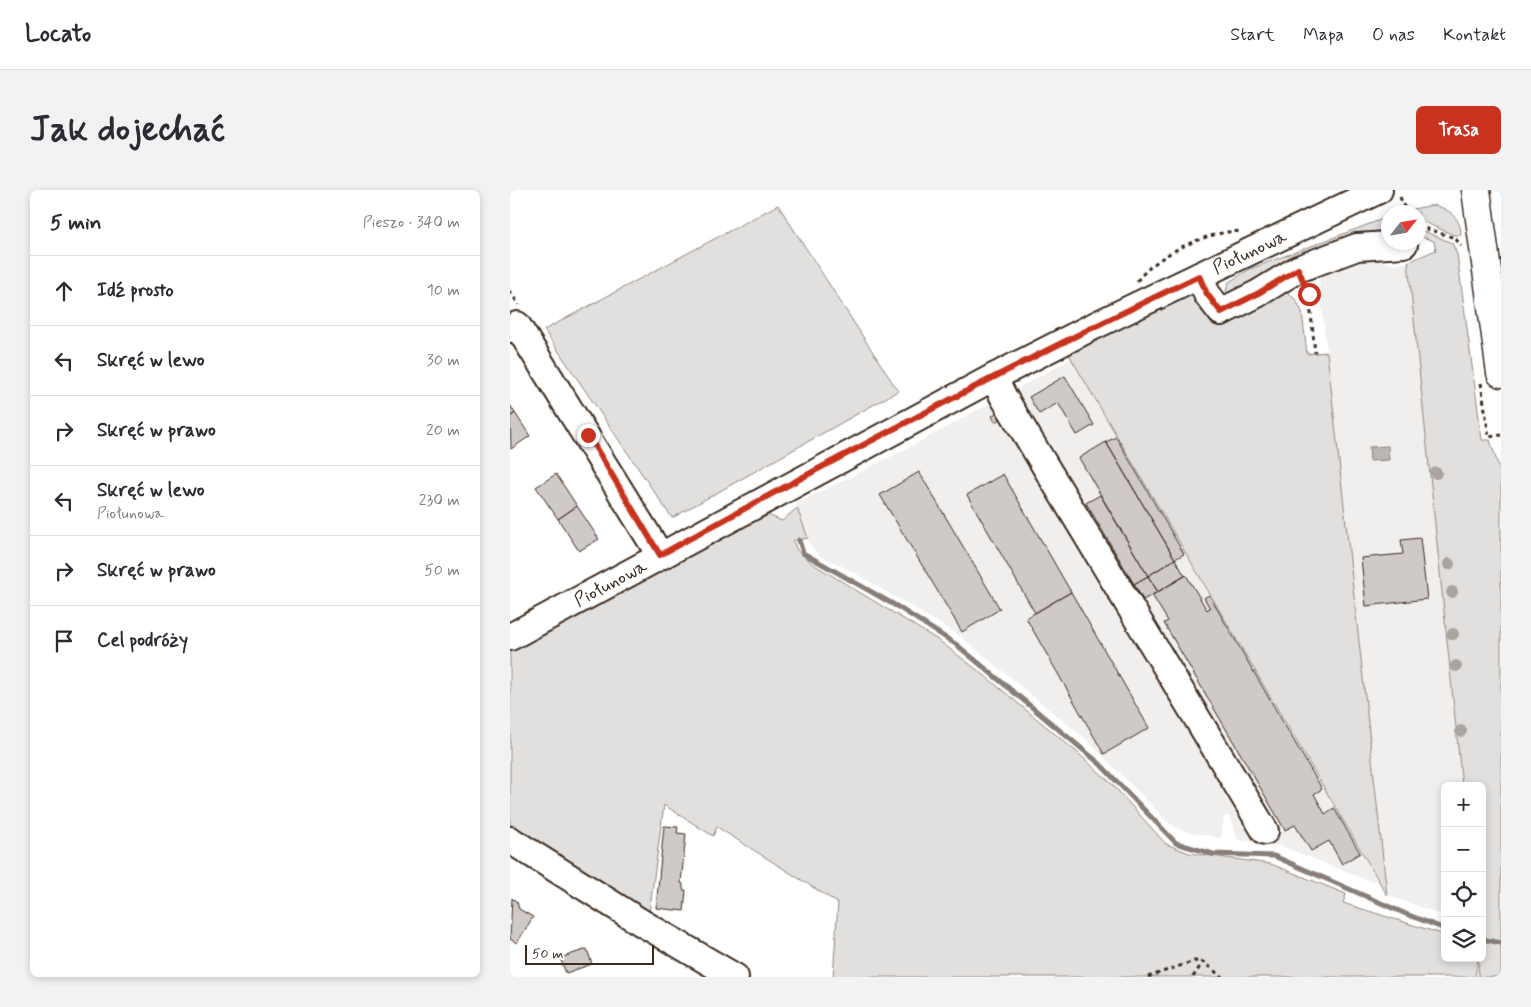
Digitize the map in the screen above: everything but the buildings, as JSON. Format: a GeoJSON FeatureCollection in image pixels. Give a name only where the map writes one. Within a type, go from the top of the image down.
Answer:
{"type":"FeatureCollection","features":[{"type":"Feature","properties":{"kind":"main road"},"geometry":{"type":"LineString","coordinates":[[1476,190],[1501,373]]}},
{"type":"Feature","properties":{"kind":"street","name":"Piołunowa"},"geometry":{"type":"LineString","coordinates":[[510,637],[994,377],[1379,190]]}},
{"type":"Feature","properties":{"kind":"street"},"geometry":{"type":"LineString","coordinates":[[1199,276],[1207,294],[1221,312],[1257,294],[1298,269],[1357,247],[1381,242]]}},
{"type":"Feature","properties":{"kind":"street"},"geometry":{"type":"LineString","coordinates":[[514,327],[660,555]]}},
{"type":"Feature","properties":{"kind":"street"},"geometry":{"type":"LineString","coordinates":[[994,377],[1003,396],[1265,831]]}},
{"type":"Feature","properties":{"kind":"street"},"geometry":{"type":"LineString","coordinates":[[510,840],[642,924],[735,977]]}},
{"type":"Feature","properties":{"kind":"path"},"geometry":{"type":"LineString","coordinates":[[1397,190],[1403,205]]}},
{"type":"Feature","properties":{"kind":"path"},"geometry":{"type":"LineString","coordinates":[[1134,286],[1138,279],[1162,259],[1208,237],[1224,232],[1236,232]]}},
{"type":"Feature","properties":{"kind":"path"},"geometry":{"type":"LineString","coordinates":[[1426,236],[1454,238],[1460,245]]}},
{"type":"Feature","properties":{"kind":"path"},"geometry":{"type":"LineString","coordinates":[[1298,269],[1309,294],[1315,353]]}},
{"type":"Feature","properties":{"kind":"path"},"geometry":{"type":"LineString","coordinates":[[1148,977],[1194,961],[1203,962],[1222,977]]}},
{"type":"Feature","properties":{"kind":"path"},"geometry":{"type":"LineString","coordinates":[[1193,977],[1203,962]]}},
{"type":"Feature","properties":{"kind":"shaded area"},"geometry":{"type":"Polygon","coordinates":[[[778,205],[898,391],[672,518],[544,330],[778,205]]]}},
{"type":"Feature","properties":{"kind":"shaded area"},"geometry":{"type":"Polygon","coordinates":[[[1434,205],[1445,209],[1453,215],[1459,224],[1461,235],[1454,235],[1426,223],[1426,207],[1434,205]]]}},
{"type":"Feature","properties":{"kind":"shaded area"},"geometry":{"type":"Polygon","coordinates":[[[1381,220],[1381,230],[1338,246],[1230,295],[1226,291],[1229,282],[1250,269],[1381,220]]]}},
{"type":"Feature","properties":{"kind":"shaded area"},"geometry":{"type":"Polygon","coordinates":[[[1426,232],[1452,243],[1457,254],[1482,440],[1490,440],[1501,474],[1501,977],[1478,977],[1479,962],[1486,962],[1486,782],[1462,782],[1408,262],[1436,250],[1434,241],[1426,238],[1426,232]]]}},
{"type":"Feature","properties":{"kind":"shaded area"},"geometry":{"type":"Polygon","coordinates":[[[1359,256],[1395,265],[1408,262],[1462,782],[1441,782],[1441,915],[1387,895],[1318,271],[1359,256]]]}},
{"type":"Feature","properties":{"kind":"shaded area"},"geometry":{"type":"Polygon","coordinates":[[[1283,289],[1296,300],[1302,312],[1307,354],[1327,352],[1387,895],[1068,353],[1185,294],[1198,298],[1218,326],[1283,289]]]}},
{"type":"Feature","properties":{"kind":"shaded area"},"geometry":{"type":"Polygon","coordinates":[[[1071,359],[1376,879],[1372,882],[1281,846],[1238,840],[1229,816],[1224,817],[1221,838],[1183,831],[1169,823],[1090,743],[960,636],[855,573],[819,555],[810,545],[796,504],[914,445],[1071,359]]]}},
{"type":"Feature","properties":{"kind":"shaded area"},"geometry":{"type":"Polygon","coordinates":[[[1388,446],[1389,460],[1370,461],[1369,447],[1388,446]]]}},
{"type":"Feature","properties":{"kind":"shaded area"},"geometry":{"type":"Polygon","coordinates":[[[797,508],[808,538],[793,541],[797,550],[813,564],[938,640],[984,675],[1111,783],[1166,844],[1189,853],[1271,864],[1346,894],[1343,903],[1441,934],[1441,962],[1477,962],[1475,977],[833,977],[838,903],[717,827],[713,836],[664,805],[649,913],[510,824],[510,651],[754,518],[766,514],[782,521],[797,508]]]}},
{"type":"Feature","properties":{"kind":"waterway"},"geometry":{"type":"LineString","coordinates":[[799,540],[803,553],[898,607],[957,645],[1099,763],[1176,843],[1213,854],[1274,856],[1441,927]]}},
{"type":"Feature","properties":{"kind":"waterway"},"geometry":{"type":"LineString","coordinates":[[1486,940],[1501,943]]}},
{"type":"Feature","properties":{"kind":"route"},"geometry":{"type":"LineString","coordinates":[[588,435],[660,555],[926,412],[1094,326],[1199,276],[1207,294],[1221,312],[1257,294],[1298,269],[1309,294]]}}]}
